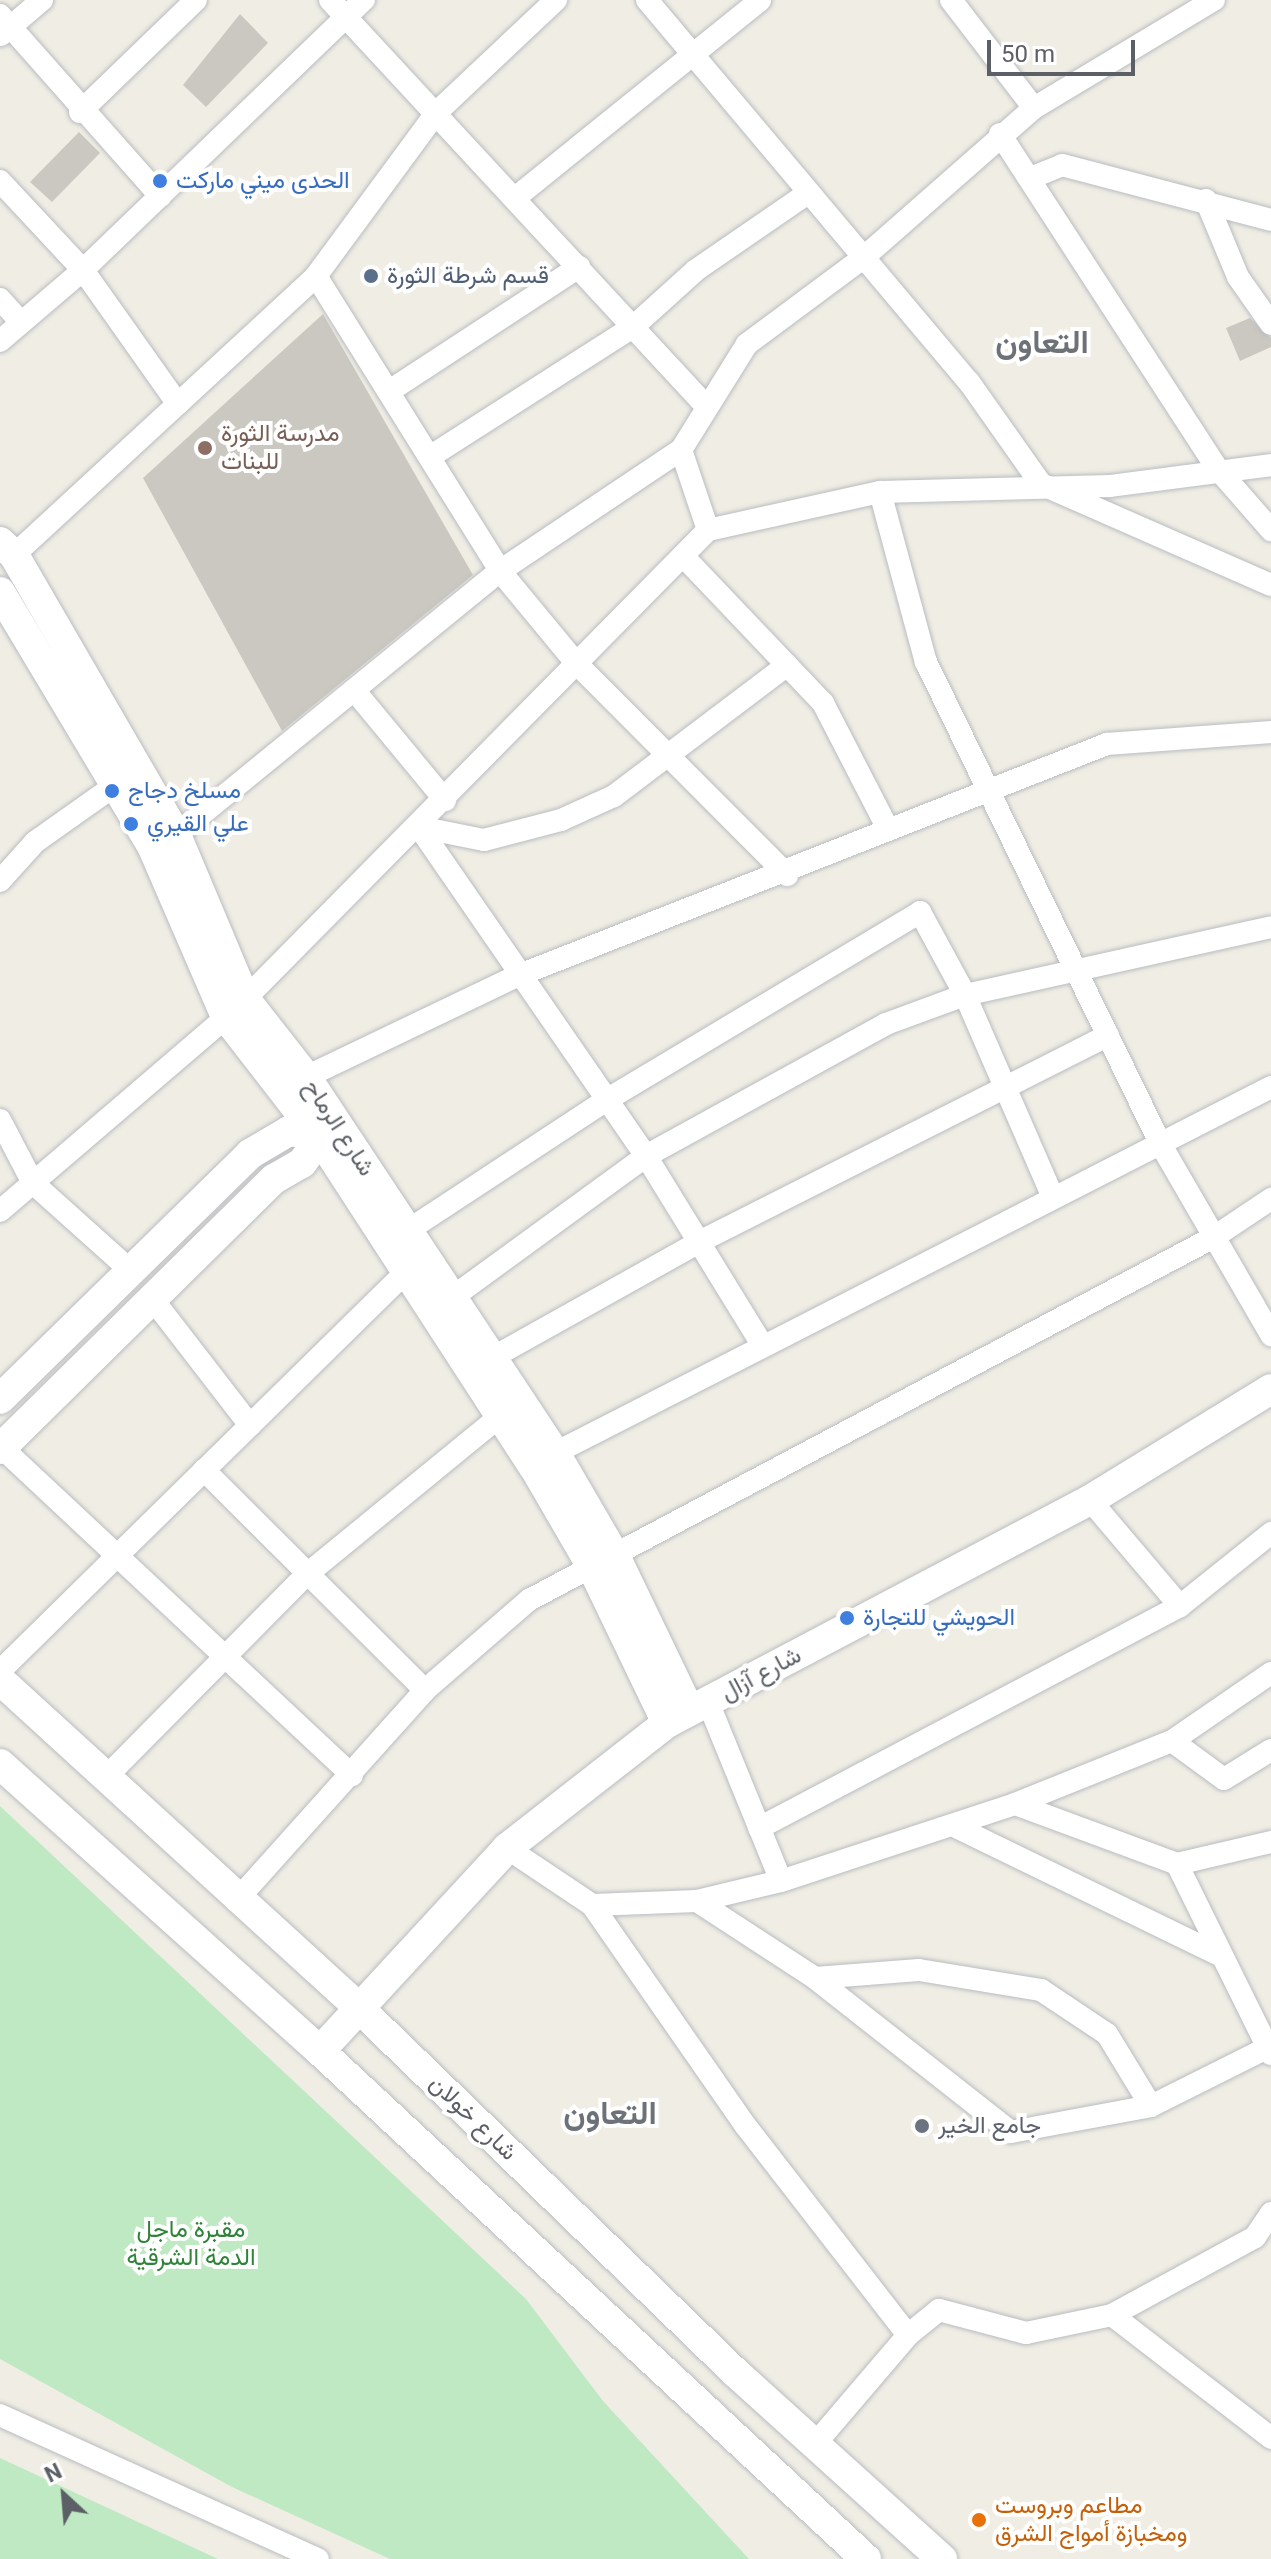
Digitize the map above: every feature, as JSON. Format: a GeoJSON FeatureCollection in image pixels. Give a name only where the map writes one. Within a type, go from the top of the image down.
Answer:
{"type":"FeatureCollection","features":[{"type":"Feature","properties":{"kind":"street"},"geometry":{"type":"LineString","coordinates":[[42,0],[3,26],[160,196]]}},
{"type":"Feature","properties":{"kind":"street"},"geometry":{"type":"LineString","coordinates":[[80,112],[196,0]]}},
{"type":"Feature","properties":{"kind":"street"},"geometry":{"type":"LineString","coordinates":[[0,341],[83,270],[160,196],[337,9],[364,0]]}},
{"type":"Feature","properties":{"kind":"street"},"geometry":{"type":"LineString","coordinates":[[5,554],[178,404],[316,276],[436,113],[556,0]]}},
{"type":"Feature","properties":{"kind":"street"},"geometry":{"type":"LineString","coordinates":[[647,0],[969,382],[1041,484],[1271,585]]}},
{"type":"Feature","properties":{"kind":"street"},"geometry":{"type":"LineString","coordinates":[[515,198],[760,0]]}},
{"type":"Feature","properties":{"kind":"street"},"geometry":{"type":"LineString","coordinates":[[951,0],[1034,108]]}},
{"type":"Feature","properties":{"kind":"street"},"geometry":{"type":"LineString","coordinates":[[176,835],[500,571],[681,450],[705,405],[747,344],[863,258],[1000,134],[1189,5],[1214,0]]}},
{"type":"Feature","properties":{"kind":"street"},"geometry":{"type":"LineString","coordinates":[[337,9],[705,405]]}},
{"type":"Feature","properties":{"kind":"street"},"geometry":{"type":"LineString","coordinates":[[1000,134],[1033,177],[1216,467],[1271,530]]}},
{"type":"Feature","properties":{"kind":"street"},"geometry":{"type":"LineString","coordinates":[[1033,177],[1062,165],[1206,200],[1271,220]]}},
{"type":"Feature","properties":{"kind":"street"},"geometry":{"type":"LineString","coordinates":[[0,181],[83,270],[178,404]]}},
{"type":"Feature","properties":{"kind":"street"},"geometry":{"type":"LineString","coordinates":[[431,456],[633,327],[696,270],[808,193]]}},
{"type":"Feature","properties":{"kind":"street"},"geometry":{"type":"LineString","coordinates":[[1206,200],[1238,277],[1271,324]]}},
{"type":"Feature","properties":{"kind":"street"},"geometry":{"type":"LineString","coordinates":[[391,390],[579,267]]}},
{"type":"Feature","properties":{"kind":"street"},"geometry":{"type":"LineString","coordinates":[[316,276],[391,390],[500,571],[577,664],[787,875]]}},
{"type":"Feature","properties":{"kind":"street"},"geometry":{"type":"LineString","coordinates":[[0,299],[21,322]]}},
{"type":"Feature","properties":{"kind":"street"},"geometry":{"type":"LineString","coordinates":[[681,450],[708,530]]}},
{"type":"Feature","properties":{"kind":"street"},"geometry":{"type":"LineString","coordinates":[[0,1211],[236,1008],[419,827],[708,530],[880,492],[1041,484],[1110,486],[1216,467],[1271,465]]}},
{"type":"Feature","properties":{"kind":"street"},"geometry":{"type":"LineString","coordinates":[[880,492],[926,662],[993,793],[1161,1145],[1271,1335]]}},
{"type":"Feature","properties":{"kind":"street","name":"شارع الرماح"},"geometry":{"type":"LineString","coordinates":[[5,554],[176,835],[236,1008],[306,1077],[330,1136],[411,1254],[450,1299],[490,1359],[507,1410],[555,1453],[603,1562]]}},
{"type":"Feature","properties":{"kind":"street"},"geometry":{"type":"LineString","coordinates":[[683,556],[823,703],[888,829]]}},
{"type":"Feature","properties":{"kind":"street","name":"شارع الرماح"},"geometry":{"type":"LineString","coordinates":[[0,592],[117,784],[236,1008],[411,1254],[603,1562],[688,1712]]}},
{"type":"Feature","properties":{"kind":"street"},"geometry":{"type":"LineString","coordinates":[[419,827],[484,840],[561,820],[614,796],[787,665]]}},
{"type":"Feature","properties":{"kind":"street"},"geometry":{"type":"LineString","coordinates":[[354,690],[445,800]]}},
{"type":"Feature","properties":{"kind":"street"},"geometry":{"type":"LineString","coordinates":[[306,1077],[517,976],[787,875],[888,829],[993,793],[1107,744],[1271,732]]}},
{"type":"Feature","properties":{"kind":"street"},"geometry":{"type":"LineString","coordinates":[[0,881],[35,842],[117,784]]}},
{"type":"Feature","properties":{"kind":"street"},"geometry":{"type":"LineString","coordinates":[[419,827],[517,976],[646,1156],[763,1346]]}},
{"type":"Feature","properties":{"kind":"street"},"geometry":{"type":"LineString","coordinates":[[0,1671],[250,1425],[411,1254],[608,1099],[920,912],[965,995],[1002,1089],[1053,1197]]}},
{"type":"Feature","properties":{"kind":"street"},"geometry":{"type":"LineString","coordinates":[[450,1299],[646,1156],[886,1024],[965,995],[1079,974],[1271,927]]}},
{"type":"Feature","properties":{"kind":"street"},"geometry":{"type":"LineString","coordinates":[[490,1359],[701,1241],[1108,1035]]}},
{"type":"Feature","properties":{"kind":"street"},"geometry":{"type":"LineString","coordinates":[[555,1453],[1271,1087]]}},
{"type":"Feature","properties":{"kind":"street"},"geometry":{"type":"LineString","coordinates":[[0,1120],[33,1183],[131,1271]]}},
{"type":"Feature","properties":{"kind":"street"},"geometry":{"type":"LineString","coordinates":[[0,1399],[250,1154],[289,1131],[330,1136]]}},
{"type":"Feature","properties":{"kind":"street"},"geometry":{"type":"LineString","coordinates":[[330,1136],[302,1163],[274,1179],[154,1301],[0,1448],[119,1553],[352,1775]]}},
{"type":"Feature","properties":{"kind":"street"},"geometry":{"type":"LineString","coordinates":[[236,1901],[425,1690],[529,1600],[1214,1237],[1271,1199]]}},
{"type":"Feature","properties":{"kind":"street"},"geometry":{"type":"LineString","coordinates":[[154,1301],[250,1425]]}},
{"type":"Feature","properties":{"kind":"street","name":"شارع آزال"},"geometry":{"type":"LineString","coordinates":[[320,2051],[507,1848],[688,1712],[1090,1500],[1271,1389]]}},
{"type":"Feature","properties":{"kind":"street"},"geometry":{"type":"LineString","coordinates":[[106,1777],[306,1575],[507,1410]]}},
{"type":"Feature","properties":{"kind":"street"},"geometry":{"type":"LineString","coordinates":[[204,1470],[306,1575],[425,1690]]}},
{"type":"Feature","properties":{"kind":"street"},"geometry":{"type":"LineString","coordinates":[[1090,1500],[1180,1606]]}},
{"type":"Feature","properties":{"kind":"street"},"geometry":{"type":"LineString","coordinates":[[759,1828],[1180,1606],[1271,1533]]}},
{"type":"Feature","properties":{"kind":"street"},"geometry":{"type":"LineString","coordinates":[[592,1905],[697,1901],[781,1881],[958,1828],[1172,1741],[1271,1673]]}},
{"type":"Feature","properties":{"kind":"street","name":"شارع خولان"},"geometry":{"type":"LineString","coordinates":[[0,1680],[236,1901],[358,2007],[815,2444],[942,2559]]}},
{"type":"Feature","properties":{"kind":"street"},"geometry":{"type":"LineString","coordinates":[[688,1712],[759,1828],[781,1881]]}},
{"type":"Feature","properties":{"kind":"street"},"geometry":{"type":"LineString","coordinates":[[1172,1741],[1224,1779],[1271,1750]]}},
{"type":"Feature","properties":{"kind":"street"},"geometry":{"type":"LineString","coordinates":[[0,1764],[320,2051],[866,2559]]}},
{"type":"Feature","properties":{"kind":"street"},"geometry":{"type":"LineString","coordinates":[[1015,1804],[1177,1864],[1271,1842]]}},
{"type":"Feature","properties":{"kind":"street"},"geometry":{"type":"LineString","coordinates":[[958,1828],[1218,1954]]}},
{"type":"Feature","properties":{"kind":"street"},"geometry":{"type":"LineString","coordinates":[[507,1848],[592,1905],[745,2125],[908,2335]]}},
{"type":"Feature","properties":{"kind":"street"},"geometry":{"type":"LineString","coordinates":[[697,1901],[815,1978],[1011,2132],[1151,2106],[1270,2049],[1218,1954],[1177,1864]]}},
{"type":"Feature","properties":{"kind":"street"},"geometry":{"type":"LineString","coordinates":[[815,1978],[919,1970],[1041,1990],[1107,2034],[1151,2106]]}},
{"type":"Feature","properties":{"kind":"street"},"geometry":{"type":"LineString","coordinates":[[815,2444],[908,2335],[939,2310],[1026,2333],[1112,2315],[1255,2237],[1271,2213]]}},
{"type":"Feature","properties":{"kind":"street"},"geometry":{"type":"LineString","coordinates":[[1112,2315],[1271,2438]]}},
{"type":"Feature","properties":{"kind":"street"},"geometry":{"type":"LineString","coordinates":[[0,2415],[318,2559]]}},
{"type":"Feature","properties":{"kind":"green space","name":"مقبرة ماجل الدمة الشرقية"},"geometry":{"type":"Polygon","coordinates":[[[0,1806],[526,2299],[603,2401],[749,2559],[390,2559],[232,2487],[0,2359],[0,1806]]]}},
{"type":"Feature","properties":{"kind":"green space"},"geometry":{"type":"Polygon","coordinates":[[[0,2458],[218,2559],[0,2559],[0,2458]]]}},
{"type":"Feature","properties":{"kind":"building"},"geometry":{"type":"Polygon","coordinates":[[[240,14],[268,43],[206,107],[183,85],[240,14]]]}},
{"type":"Feature","properties":{"kind":"building"},"geometry":{"type":"Polygon","coordinates":[[[79,132],[100,153],[52,202],[30,182],[79,132]]]}},
{"type":"Feature","properties":{"kind":"building","name":"مدرسة الثورة للبنات"},"geometry":{"type":"Polygon","coordinates":[[[323,314],[473,575],[282,731],[143,478],[323,314]]]}},
{"type":"Feature","properties":{"kind":"building"},"geometry":{"type":"Polygon","coordinates":[[[1250,318],[1271,338],[1271,347],[1240,361],[1226,328],[1250,318]]]}},
{"type":"Feature","properties":{"kind":"place","name":"الحدى ميني ماركت"},"geometry":{"type":"Point","coordinates":[160,181]}},
{"type":"Feature","properties":{"kind":"place","name":"قسم شرطة الثورة"},"geometry":{"type":"Point","coordinates":[371,276]}},
{"type":"Feature","properties":{"kind":"place","name":"مدرسة الثورة للبنات"},"geometry":{"type":"Point","coordinates":[205,448]}},
{"type":"Feature","properties":{"kind":"place","name":"مسلخ دجاج"},"geometry":{"type":"Point","coordinates":[112,791]}},
{"type":"Feature","properties":{"kind":"place","name":"علي القيري"},"geometry":{"type":"Point","coordinates":[131,824]}},
{"type":"Feature","properties":{"kind":"place","name":"الحويشي للتجارة"},"geometry":{"type":"Point","coordinates":[847,1618]}},
{"type":"Feature","properties":{"kind":"place","name":"جامع الخير"},"geometry":{"type":"Point","coordinates":[922,2126]}},
{"type":"Feature","properties":{"kind":"place","name":"مطاعم وبروست ومخبازة أمواج الشرق"},"geometry":{"type":"Point","coordinates":[979,2520]}},
{"type":"Feature","properties":{"kind":"district","name":"التعاون"},"geometry":{"type":"Point","coordinates":[1042,342]}},
{"type":"Feature","properties":{"kind":"district","name":"التعاون"},"geometry":{"type":"Point","coordinates":[610,2113]}}]}
